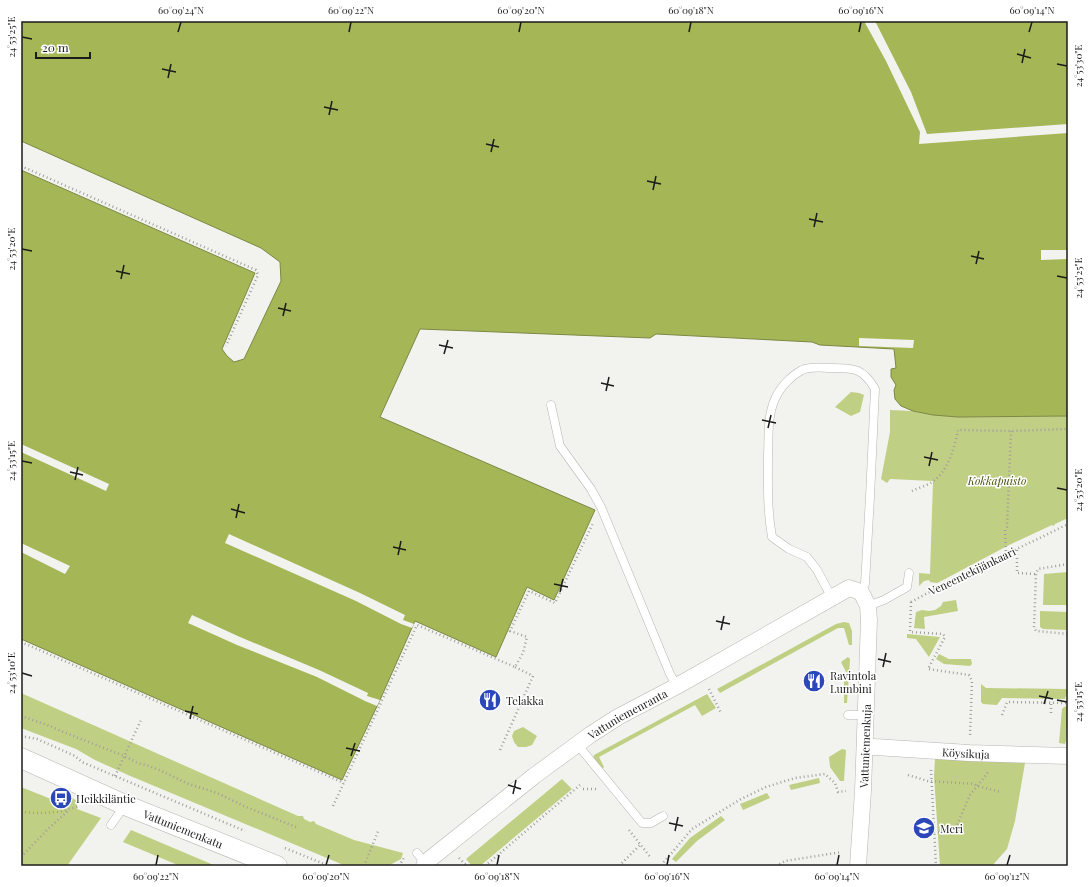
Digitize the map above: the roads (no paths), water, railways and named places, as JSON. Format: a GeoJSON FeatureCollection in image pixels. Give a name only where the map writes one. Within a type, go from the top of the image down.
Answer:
{"type":"FeatureCollection","features":[{"type":"Feature","properties":{"kind":"street","name":"Vattuniemenranta"},"geometry":{"type":"LineString","coordinates":[[422,861],[534,776],[590,735],[618,717],[677,686],[832,598],[859,595]]}},
{"type":"Feature","properties":{"kind":"street","name":"Vattuniemenkuja"},"geometry":{"type":"LineString","coordinates":[[859,595],[869,620],[865,746],[859,859]]}},
{"type":"Feature","properties":{"kind":"street","name":"Köysikuja"},"geometry":{"type":"LineString","coordinates":[[865,746],[969,753],[1068,756]]}},
{"type":"Feature","properties":{"kind":"street","name":"Vattuniemenkatu"},"geometry":{"type":"LineString","coordinates":[[22,760],[125,805],[277,866]]}},
{"type":"Feature","properties":{"kind":"lane"},"geometry":{"type":"LineString","coordinates":[[832,598],[817,570],[807,557],[789,549],[772,537],[769,519],[767,490],[768,422],[775,399],[781,389],[790,379],[802,370],[810,368],[851,368],[861,372],[869,379],[875,389],[865,584],[859,595],[884,600],[907,587],[909,573]]}},
{"type":"Feature","properties":{"kind":"lane"},"geometry":{"type":"LineString","coordinates":[[551,406],[560,446],[591,489],[601,507],[670,674],[677,686]]}},
{"type":"Feature","properties":{"kind":"lane"},"geometry":{"type":"LineString","coordinates":[[848,715],[866,715]]}},
{"type":"Feature","properties":{"kind":"lane"},"geometry":{"type":"LineString","coordinates":[[578,744],[642,823],[651,823],[663,816]]}},
{"type":"Feature","properties":{"kind":"lane"},"geometry":{"type":"LineString","coordinates":[[111,825],[125,805]]}},
{"type":"Feature","properties":{"kind":"place","name":"Ravintola Lumbini"},"geometry":{"type":"Point","coordinates":[814,681]}},
{"type":"Feature","properties":{"kind":"place","name":"Telakka"},"geometry":{"type":"Point","coordinates":[490,700]}},
{"type":"Feature","properties":{"kind":"place","name":"Heikkiläntie"},"geometry":{"type":"Point","coordinates":[61,798]}},
{"type":"Feature","properties":{"kind":"place","name":"Meri"},"geometry":{"type":"Point","coordinates":[924,828]}},
{"type":"Feature","properties":{"kind":"park label","name":"Kokkapuisto"},"geometry":{"type":"Point","coordinates":[997,480]}}]}
